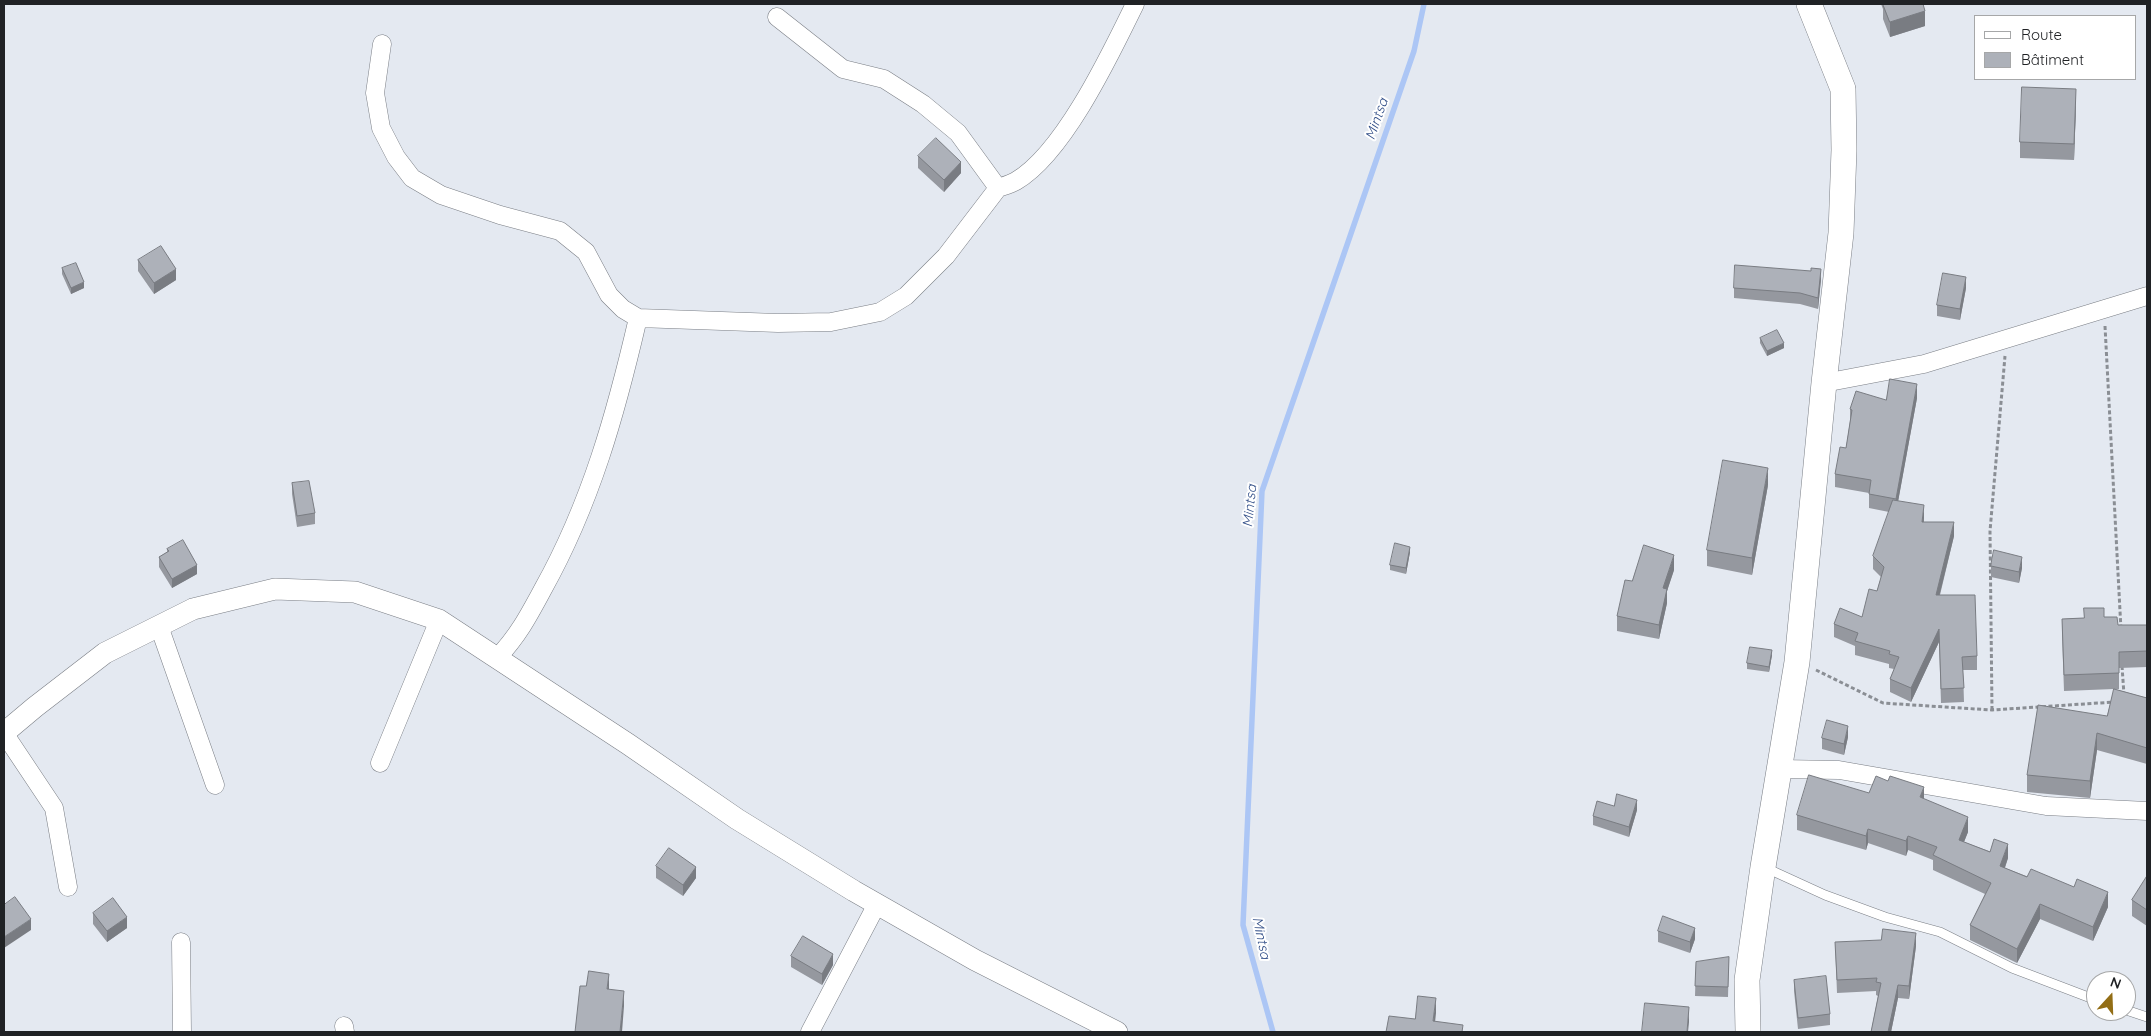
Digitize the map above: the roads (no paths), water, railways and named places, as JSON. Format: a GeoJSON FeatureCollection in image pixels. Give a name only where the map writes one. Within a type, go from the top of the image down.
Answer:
{"type":"FeatureCollection","features":[{"type":"Feature","properties":{"kind":"main road"},"geometry":{"type":"LineString","coordinates":[[1748,1032],[1747,980],[1763,867],[1797,662],[1824,383],[1841,233],[1844,150],[1843,89],[1808,4]]}},
{"type":"Feature","properties":{"kind":"street"},"geometry":{"type":"LineString","coordinates":[[382,44],[375,93],[381,128],[396,157],[412,178],[441,195],[500,215],[560,231],[586,252],[610,295],[623,309],[638,318],[778,323],[831,322],[880,312],[906,296],[946,256],[977,218],[998,188],[1016,182],[1038,163],[1078,112],[1113,50],[1135,4]]}},
{"type":"Feature","properties":{"kind":"street"},"geometry":{"type":"LineString","coordinates":[[777,17],[843,69],[884,79],[924,104],[958,133],[998,188]]}},
{"type":"Feature","properties":{"kind":"street"},"geometry":{"type":"LineString","coordinates":[[1824,383],[1924,364],[2147,296]]}},
{"type":"Feature","properties":{"kind":"street"},"geometry":{"type":"LineString","coordinates":[[497,658],[517,637],[560,559],[587,496],[603,452],[638,318]]}},
{"type":"Feature","properties":{"kind":"street"},"geometry":{"type":"LineString","coordinates":[[68,887],[54,808],[4,733],[35,706],[105,653],[193,609],[275,590],[355,592],[439,620],[737,819],[877,904],[975,960],[1117,1032]]}},
{"type":"Feature","properties":{"kind":"street"},"geometry":{"type":"LineString","coordinates":[[380,763],[439,620]]}},
{"type":"Feature","properties":{"kind":"street"},"geometry":{"type":"LineString","coordinates":[[159,626],[215,785]]}},
{"type":"Feature","properties":{"kind":"street"},"geometry":{"type":"LineString","coordinates":[[1780,769],[1839,770],[2046,806],[2147,811]]}},
{"type":"Feature","properties":{"kind":"street"},"geometry":{"type":"LineString","coordinates":[[810,1032],[877,904]]}},
{"type":"Feature","properties":{"kind":"street"},"geometry":{"type":"LineString","coordinates":[[181,942],[182,1032]]}},
{"type":"Feature","properties":{"kind":"lane"},"geometry":{"type":"LineString","coordinates":[[1763,867],[1885,917],[1940,932],[2012,968],[2086,996]]}},
{"type":"Feature","properties":{"kind":"waterway","name":"Mintsa"},"geometry":{"type":"LineString","coordinates":[[1273,1032],[1243,925],[1262,491],[1414,51],[1424,4]]}}]}
